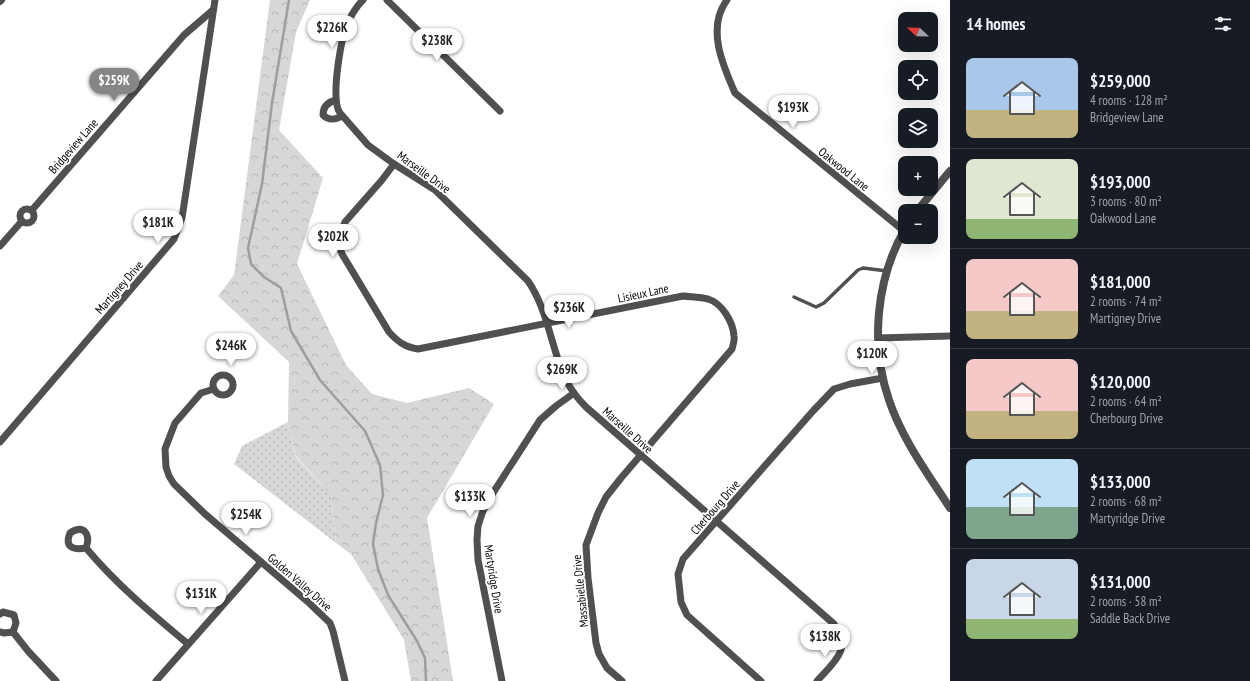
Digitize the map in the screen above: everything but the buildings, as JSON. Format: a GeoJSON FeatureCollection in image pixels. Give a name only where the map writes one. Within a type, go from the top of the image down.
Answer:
{"type":"FeatureCollection","features":[{"type":"Feature","properties":{"kind":"street","name":"Martigney Drive"},"geometry":{"type":"LineString","coordinates":[[0,442],[174,239],[182,218],[215,0]]}},
{"type":"Feature","properties":{"kind":"street"},"geometry":{"type":"LineString","coordinates":[[342,116],[337,119],[330,120],[323,115],[323,110],[332,101],[336,100],[336,77],[348,21],[355,8],[363,0]]}},
{"type":"Feature","properties":{"kind":"street"},"geometry":{"type":"LineString","coordinates":[[387,0],[500,111]]}},
{"type":"Feature","properties":{"kind":"street","name":"Oakwood Lane"},"geometry":{"type":"LineString","coordinates":[[727,0],[718,19],[718,48],[735,93],[898,225]]}},
{"type":"Feature","properties":{"kind":"street","name":"Bridgeview Lane"},"geometry":{"type":"LineString","coordinates":[[0,246],[22,221],[20,216],[21,211],[25,209],[32,210],[184,35],[213,10]]}},
{"type":"Feature","properties":{"kind":"street","name":"Marseille Drive"},"geometry":{"type":"LineString","coordinates":[[336,100],[337,109],[368,145],[394,164],[435,190],[528,281],[536,295],[566,379],[574,393],[586,408],[830,620],[840,632],[843,640],[838,658],[817,681]]}},
{"type":"Feature","properties":{"kind":"street","name":"Lisieux Lane"},"geometry":{"type":"LineString","coordinates":[[394,164],[345,222],[338,243],[342,254],[390,332],[397,341],[406,347],[418,349],[683,296],[709,299],[718,305],[732,325]]}},
{"type":"Feature","properties":{"kind":"street"},"geometry":{"type":"LineString","coordinates":[[922,204],[950,171]]}},
{"type":"Feature","properties":{"kind":"street"},"geometry":{"type":"LineString","coordinates":[[898,242],[887,271],[879,309],[878,338],[883,378],[889,400],[903,431],[950,508]]}},
{"type":"Feature","properties":{"kind":"street","name":"Massabielle Drive"},"geometry":{"type":"LineString","coordinates":[[622,681],[607,668],[599,654],[596,642],[588,578],[586,545],[606,497],[620,478],[732,349],[734,337],[732,325]]}},
{"type":"Feature","properties":{"kind":"street"},"geometry":{"type":"LineString","coordinates":[[878,338],[950,336]]}},
{"type":"Feature","properties":{"kind":"street","name":"Cherbourg Drive"},"geometry":{"type":"LineString","coordinates":[[761,681],[687,615],[681,602],[678,574],[683,559],[834,389],[850,384],[883,378]]}},
{"type":"Feature","properties":{"kind":"street","name":"Golden Valley Drive"},"geometry":{"type":"LineString","coordinates":[[214,389],[201,393],[175,422],[165,449],[166,467],[169,476],[174,484],[192,502],[307,601],[330,623],[345,681]]}},
{"type":"Feature","properties":{"kind":"street","name":"Martyridge Drive"},"geometry":{"type":"LineString","coordinates":[[502,681],[478,560],[476,540],[478,526],[483,511],[491,496],[540,420],[574,393]]}},
{"type":"Feature","properties":{"kind":"street"},"geometry":{"type":"LineString","coordinates":[[86,548],[127,592],[188,644]]}},
{"type":"Feature","properties":{"kind":"street"},"geometry":{"type":"LineString","coordinates":[[156,681],[261,562]]}},
{"type":"Feature","properties":{"kind":"street"},"geometry":{"type":"LineString","coordinates":[[0,614],[3,612],[14,616],[16,623],[13,632]]}},
{"type":"Feature","properties":{"kind":"street"},"geometry":{"type":"LineString","coordinates":[[0,632],[13,632]]}},
{"type":"Feature","properties":{"kind":"street"},"geometry":{"type":"LineString","coordinates":[[13,632],[28,651],[56,681]]}},
{"type":"Feature","properties":{"kind":"lane"},"geometry":{"type":"LineString","coordinates":[[794,297],[806,304],[816,306],[824,303],[840,290],[858,270],[863,268],[887,271]]}},
{"type":"Feature","properties":{"kind":"green space"},"geometry":{"type":"Polygon","coordinates":[[[270,0],[310,0],[296,32],[279,130],[323,178],[297,264],[346,365],[372,394],[407,403],[469,388],[494,404],[427,518],[453,681],[411,681],[404,640],[351,554],[336,543],[331,495],[295,455],[288,422],[289,362],[218,296],[234,275],[270,0]]]}},
{"type":"Feature","properties":{"kind":"green space"},"geometry":{"type":"Polygon","coordinates":[[[288,422],[295,456],[331,495],[336,543],[234,464],[242,446],[288,422]]]}},
{"type":"Feature","properties":{"kind":"waterway"},"geometry":{"type":"LineString","coordinates":[[289,0],[272,103],[262,184],[248,248],[251,264],[264,277],[281,288],[291,331],[320,380],[365,431],[380,465],[383,495],[376,523],[373,544],[378,569],[388,595],[417,641],[425,658],[426,681]]}}]}
